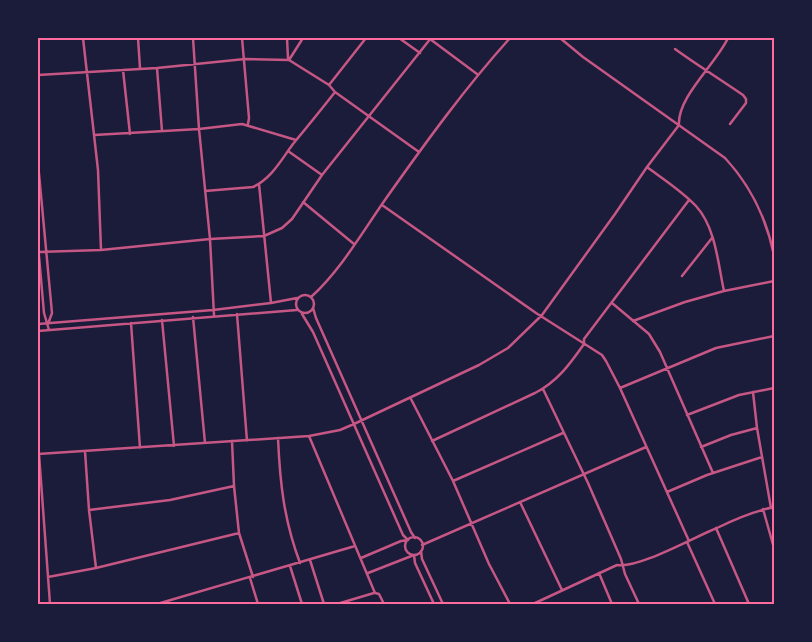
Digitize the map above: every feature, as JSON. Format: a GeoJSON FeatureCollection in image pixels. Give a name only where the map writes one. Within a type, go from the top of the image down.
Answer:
{"type":"FeatureCollection","features":[{"type":"Feature","properties":{"kind":"street"},"geometry":{"type":"LineString","coordinates":[[83,38],[98,170],[101,250]]}},
{"type":"Feature","properties":{"kind":"street"},"geometry":{"type":"LineString","coordinates":[[138,38],[140,68]]}},
{"type":"Feature","properties":{"kind":"street"},"geometry":{"type":"LineString","coordinates":[[193,38],[198,129],[210,239],[214,316]]}},
{"type":"Feature","properties":{"kind":"street"},"geometry":{"type":"LineString","coordinates":[[242,38],[245,59],[248,124]]}},
{"type":"Feature","properties":{"kind":"street"},"geometry":{"type":"LineString","coordinates":[[287,38],[288,60]]}},
{"type":"Feature","properties":{"kind":"street"},"geometry":{"type":"LineString","coordinates":[[288,60],[303,38]]}},
{"type":"Feature","properties":{"kind":"street"},"geometry":{"type":"LineString","coordinates":[[329,85],[366,38]]}},
{"type":"Feature","properties":{"kind":"street"},"geometry":{"type":"LineString","coordinates":[[399,38],[420,53]]}},
{"type":"Feature","properties":{"kind":"street"},"geometry":{"type":"LineString","coordinates":[[38,252],[101,250],[210,239],[264,236],[282,228],[288,223],[322,175],[430,38],[477,75]]}},
{"type":"Feature","properties":{"kind":"street"},"geometry":{"type":"LineString","coordinates":[[311,297],[322,288],[419,152],[477,75],[510,38]]}},
{"type":"Feature","properties":{"kind":"street"},"geometry":{"type":"LineString","coordinates":[[560,38],[725,158],[742,178],[761,209],[774,252]]}},
{"type":"Feature","properties":{"kind":"street"},"geometry":{"type":"LineString","coordinates":[[50,604],[38,454],[247,441],[309,436],[340,430],[411,398],[501,353],[521,337],[542,316],[647,167],[679,125],[679,116],[689,94],[722,50],[728,38]]}},
{"type":"Feature","properties":{"kind":"street"},"geometry":{"type":"LineString","coordinates":[[675,49],[700,68],[708,70],[746,99],[746,103],[730,124]]}},
{"type":"Feature","properties":{"kind":"street"},"geometry":{"type":"LineString","coordinates":[[38,75],[157,68],[245,59],[288,60],[329,85],[335,92],[419,152]]}},
{"type":"Feature","properties":{"kind":"street"},"geometry":{"type":"LineString","coordinates":[[157,68],[162,131]]}},
{"type":"Feature","properties":{"kind":"street"},"geometry":{"type":"LineString","coordinates":[[123,70],[130,134]]}},
{"type":"Feature","properties":{"kind":"street"},"geometry":{"type":"LineString","coordinates":[[205,191],[253,187],[260,184],[282,162],[296,140],[335,92]]}},
{"type":"Feature","properties":{"kind":"street"},"geometry":{"type":"LineString","coordinates":[[94,135],[130,134],[248,124],[296,140]]}},
{"type":"Feature","properties":{"kind":"street"},"geometry":{"type":"LineString","coordinates":[[288,151],[322,175]]}},
{"type":"Feature","properties":{"kind":"street"},"geometry":{"type":"LineString","coordinates":[[38,163],[52,313],[48,324]]}},
{"type":"Feature","properties":{"kind":"street"},"geometry":{"type":"LineString","coordinates":[[647,167],[689,200],[701,213],[712,238],[724,291]]}},
{"type":"Feature","properties":{"kind":"street"},"geometry":{"type":"LineString","coordinates":[[260,184],[271,303]]}},
{"type":"Feature","properties":{"kind":"street"},"geometry":{"type":"LineString","coordinates":[[432,441],[543,389],[568,367],[584,344],[584,339],[689,200]]}},
{"type":"Feature","properties":{"kind":"street"},"geometry":{"type":"LineString","coordinates":[[303,202],[354,244]]}},
{"type":"Feature","properties":{"kind":"street"},"geometry":{"type":"LineString","coordinates":[[382,205],[542,316],[602,355],[620,388],[715,604]]}},
{"type":"Feature","properties":{"kind":"street"},"geometry":{"type":"LineString","coordinates":[[682,276],[712,238]]}},
{"type":"Feature","properties":{"kind":"street"},"geometry":{"type":"LineString","coordinates":[[38,245],[44,314],[49,330]]}},
{"type":"Feature","properties":{"kind":"street"},"geometry":{"type":"LineString","coordinates":[[633,321],[685,302],[724,291],[774,281]]}},
{"type":"Feature","properties":{"kind":"street"},"geometry":{"type":"LineString","coordinates":[[38,324],[213,310],[271,303],[305,295],[311,297],[314,302],[313,308],[316,318],[361,421],[411,532],[422,545],[422,559],[442,604]]}},
{"type":"Feature","properties":{"kind":"street"},"geometry":{"type":"LineString","coordinates":[[43,297],[50,296]]}},
{"type":"Feature","properties":{"kind":"street"},"geometry":{"type":"LineString","coordinates":[[297,298],[295,304],[297,310],[308,322],[403,535],[408,540]]}},
{"type":"Feature","properties":{"kind":"street"},"geometry":{"type":"LineString","coordinates":[[612,303],[649,334],[713,473]]}},
{"type":"Feature","properties":{"kind":"street"},"geometry":{"type":"LineString","coordinates":[[302,314],[309,313],[313,308]]}},
{"type":"Feature","properties":{"kind":"street"},"geometry":{"type":"LineString","coordinates":[[38,330],[297,310]]}},
{"type":"Feature","properties":{"kind":"street"},"geometry":{"type":"LineString","coordinates":[[237,314],[247,441]]}},
{"type":"Feature","properties":{"kind":"street"},"geometry":{"type":"LineString","coordinates":[[193,317],[205,443]]}},
{"type":"Feature","properties":{"kind":"street"},"geometry":{"type":"LineString","coordinates":[[89,320],[90,326]]}},
{"type":"Feature","properties":{"kind":"street"},"geometry":{"type":"LineString","coordinates":[[162,320],[174,446]]}},
{"type":"Feature","properties":{"kind":"street"},"geometry":{"type":"LineString","coordinates":[[131,323],[140,448]]}},
{"type":"Feature","properties":{"kind":"street"},"geometry":{"type":"LineString","coordinates":[[620,388],[716,348],[774,336]]}},
{"type":"Feature","properties":{"kind":"street"},"geometry":{"type":"LineString","coordinates":[[324,357],[331,353]]}},
{"type":"Feature","properties":{"kind":"street"},"geometry":{"type":"LineString","coordinates":[[687,415],[726,399],[774,388]]}},
{"type":"Feature","properties":{"kind":"street"},"geometry":{"type":"LineString","coordinates":[[543,389],[624,566],[639,604]]}},
{"type":"Feature","properties":{"kind":"street"},"geometry":{"type":"LineString","coordinates":[[533,604],[617,565],[630,566],[716,528],[763,509],[773,507],[762,457],[753,392]]}},
{"type":"Feature","properties":{"kind":"street"},"geometry":{"type":"LineString","coordinates":[[411,398],[453,481],[489,564],[510,604]]}},
{"type":"Feature","properties":{"kind":"street"},"geometry":{"type":"LineString","coordinates":[[701,447],[731,435],[757,428]]}},
{"type":"Feature","properties":{"kind":"street"},"geometry":{"type":"LineString","coordinates":[[453,481],[563,432]]}},
{"type":"Feature","properties":{"kind":"street"},"geometry":{"type":"LineString","coordinates":[[309,436],[368,573],[374,593]]}},
{"type":"Feature","properties":{"kind":"street"},"geometry":{"type":"LineString","coordinates":[[278,438],[280,484],[289,532],[300,563]]}},
{"type":"Feature","properties":{"kind":"street"},"geometry":{"type":"LineString","coordinates":[[232,441],[239,533],[258,604]]}},
{"type":"Feature","properties":{"kind":"street"},"geometry":{"type":"LineString","coordinates":[[422,545],[646,447]]}},
{"type":"Feature","properties":{"kind":"street"},"geometry":{"type":"LineString","coordinates":[[85,451],[89,510],[96,568]]}},
{"type":"Feature","properties":{"kind":"street"},"geometry":{"type":"LineString","coordinates":[[667,492],[713,473],[762,457]]}},
{"type":"Feature","properties":{"kind":"street"},"geometry":{"type":"LineString","coordinates":[[89,510],[170,500],[234,486]]}},
{"type":"Feature","properties":{"kind":"street"},"geometry":{"type":"LineString","coordinates":[[520,502],[562,590]]}},
{"type":"Feature","properties":{"kind":"street"},"geometry":{"type":"LineString","coordinates":[[763,509],[774,548]]}},
{"type":"Feature","properties":{"kind":"street"},"geometry":{"type":"LineString","coordinates":[[716,528],[749,604]]}},
{"type":"Feature","properties":{"kind":"street"},"geometry":{"type":"LineString","coordinates":[[48,576],[96,568],[239,533]]}},
{"type":"Feature","properties":{"kind":"street"},"geometry":{"type":"LineString","coordinates":[[361,558],[401,541],[416,538]]}},
{"type":"Feature","properties":{"kind":"street"},"geometry":{"type":"LineString","coordinates":[[408,540],[405,548],[408,553],[414,555]]}},
{"type":"Feature","properties":{"kind":"street"},"geometry":{"type":"LineString","coordinates":[[157,604],[356,546]]}},
{"type":"Feature","properties":{"kind":"street"},"geometry":{"type":"LineString","coordinates":[[368,573],[421,551]]}},
{"type":"Feature","properties":{"kind":"street"},"geometry":{"type":"LineString","coordinates":[[414,555],[415,563],[434,604]]}},
{"type":"Feature","properties":{"kind":"street"},"geometry":{"type":"LineString","coordinates":[[310,560],[324,604]]}},
{"type":"Feature","properties":{"kind":"street"},"geometry":{"type":"LineString","coordinates":[[290,566],[302,604]]}},
{"type":"Feature","properties":{"kind":"street"},"geometry":{"type":"LineString","coordinates":[[599,573],[612,604]]}},
{"type":"Feature","properties":{"kind":"street"},"geometry":{"type":"LineString","coordinates":[[337,604],[374,593],[379,594],[384,604]]}}]}
